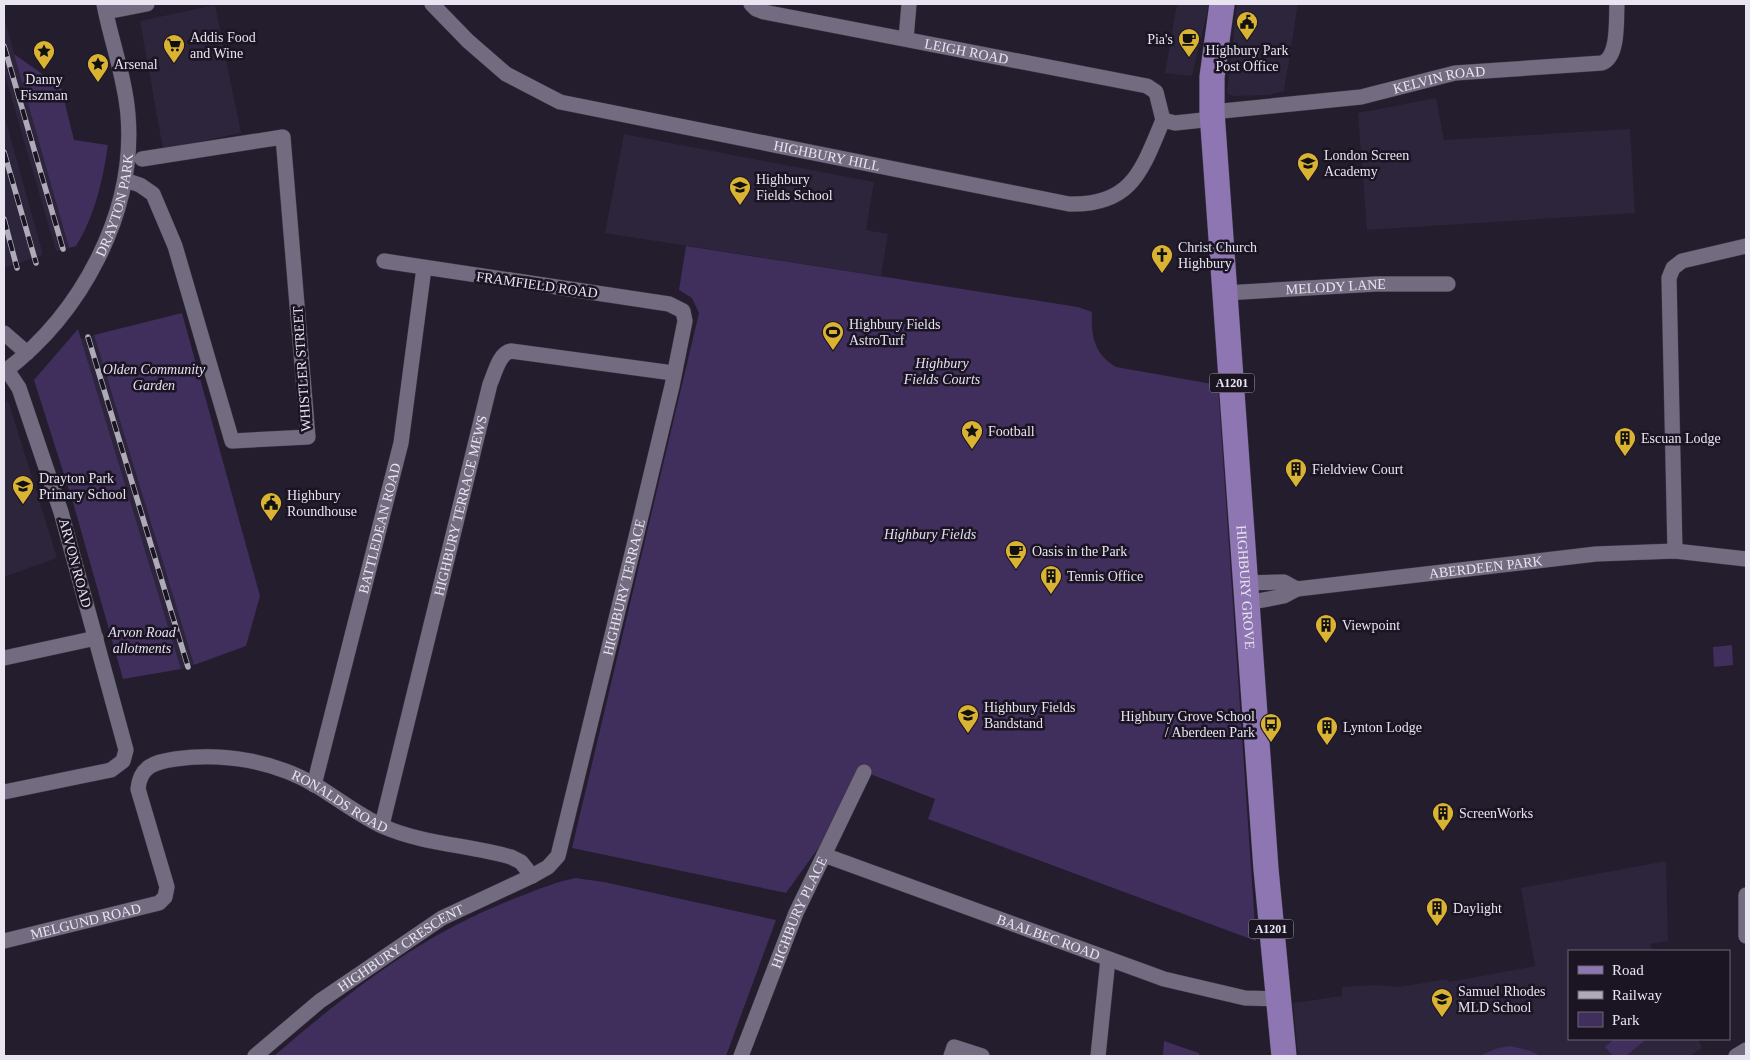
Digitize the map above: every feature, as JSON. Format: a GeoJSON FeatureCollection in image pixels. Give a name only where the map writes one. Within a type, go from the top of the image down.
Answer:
{"type":"FeatureCollection","features":[{"type":"Feature","properties":{"kind":"main road","name":"A1201"},"geometry":{"type":"LineString","coordinates":[[1213,115],[1213,62],[1222,4]]}},
{"type":"Feature","properties":{"kind":"main road","name":"HIGHBURY GROVE"},"geometry":{"type":"LineString","coordinates":[[1213,115],[1265,860],[1284,1056]]}},
{"type":"Feature","properties":{"kind":"street"},"geometry":{"type":"LineString","coordinates":[[105,8],[147,4]]}},
{"type":"Feature","properties":{"kind":"street","name":"HIGHBURY HILL"},"geometry":{"type":"LineString","coordinates":[[432,4],[468,41],[506,74],[560,102],[1069,204],[1085,204],[1102,200],[1119,193],[1131,184],[1141,172],[1163,120]]}},
{"type":"Feature","properties":{"kind":"street","name":"LEIGH ROAD"},"geometry":{"type":"LineString","coordinates":[[751,4],[756,9],[764,12],[1147,86],[1156,92],[1163,120]]}},
{"type":"Feature","properties":{"kind":"street"},"geometry":{"type":"LineString","coordinates":[[906,39],[909,4]]}},
{"type":"Feature","properties":{"kind":"street","name":"KELVIN ROAD"},"geometry":{"type":"LineString","coordinates":[[1213,115],[1361,97],[1455,73],[1602,63],[1608,61],[1614,53],[1617,4]]}},
{"type":"Feature","properties":{"kind":"street","name":"DRAYTON PARK"},"geometry":{"type":"LineString","coordinates":[[6,371],[27,353],[59,318],[81,287],[110,232],[125,180],[129,145],[128,113],[105,8]]}},
{"type":"Feature","properties":{"kind":"street"},"geometry":{"type":"LineString","coordinates":[[1163,120],[1175,123],[1213,115]]}},
{"type":"Feature","properties":{"kind":"street","name":"WHISTLER STREET"},"geometry":{"type":"LineString","coordinates":[[125,180],[140,185],[153,194],[175,246],[232,440],[308,437],[283,137],[142,159]]}},
{"type":"Feature","properties":{"kind":"street"},"geometry":{"type":"LineString","coordinates":[[1675,551],[1669,278],[1673,268],[1682,261],[1746,246]]}},
{"type":"Feature","properties":{"kind":"street","name":"FRAMFIELD ROAD"},"geometry":{"type":"LineString","coordinates":[[384,262],[669,304],[678,308],[685,316]]}},
{"type":"Feature","properties":{"kind":"street","name":"BATTLEDEAN ROAD"},"geometry":{"type":"LineString","coordinates":[[314,784],[401,443],[424,268]]}},
{"type":"Feature","properties":{"kind":"street","name":"MELODY LANE"},"geometry":{"type":"LineString","coordinates":[[1225,293],[1376,284],[1448,284]]}},
{"type":"Feature","properties":{"kind":"street","name":"HIGHBURY TERRACE"},"geometry":{"type":"LineString","coordinates":[[558,856],[638,533],[685,316]]}},
{"type":"Feature","properties":{"kind":"street"},"geometry":{"type":"LineString","coordinates":[[4,333],[27,353]]}},
{"type":"Feature","properties":{"kind":"street","name":"HIGHBURY TERRACE MEWS"},"geometry":{"type":"LineString","coordinates":[[382,826],[490,384],[502,357],[506,352],[512,351],[673,373]]}},
{"type":"Feature","properties":{"kind":"street","name":"ARVON ROAD"},"geometry":{"type":"LineString","coordinates":[[4,792],[111,770],[123,761],[126,750],[61,512],[18,388],[6,371]]}},
{"type":"Feature","properties":{"kind":"street","name":"ABERDEEN PARK"},"geometry":{"type":"LineString","coordinates":[[1246,593],[1284,582],[1297,589],[1596,554],[1675,551],[1746,559]]}},
{"type":"Feature","properties":{"kind":"street"},"geometry":{"type":"LineString","coordinates":[[4,658],[96,638]]}},
{"type":"Feature","properties":{"kind":"street","name":"RONALDS ROAD"},"geometry":{"type":"LineString","coordinates":[[165,897],[167,887],[138,789],[142,774],[154,763],[198,756],[250,759],[314,784],[382,826],[484,852],[492,851],[521,862],[532,876]]}},
{"type":"Feature","properties":{"kind":"street","name":"HIGHBURY PLACE"},"geometry":{"type":"LineString","coordinates":[[741,1056],[796,913],[864,772]]}},
{"type":"Feature","properties":{"kind":"street","name":"BAALBEC ROAD"},"geometry":{"type":"LineString","coordinates":[[824,855],[1164,979],[1219,993],[1258,1000],[1278,999]]}},
{"type":"Feature","properties":{"kind":"street","name":"HIGHBURY CRESCENT"},"geometry":{"type":"LineString","coordinates":[[255,1056],[320,1001],[442,918],[532,876],[548,867],[558,856]]}},
{"type":"Feature","properties":{"kind":"street"},"geometry":{"type":"LineString","coordinates":[[1746,895],[1746,936]]}},
{"type":"Feature","properties":{"kind":"street","name":"MELGUND ROAD"},"geometry":{"type":"LineString","coordinates":[[4,941],[159,903],[165,897]]}},
{"type":"Feature","properties":{"kind":"street"},"geometry":{"type":"LineString","coordinates":[[1098,1056],[1108,959]]}},
{"type":"Feature","properties":{"kind":"street"},"geometry":{"type":"LineString","coordinates":[[1736,1056],[1746,1050]]}},
{"type":"Feature","properties":{"kind":"street"},"geometry":{"type":"LineString","coordinates":[[952,1051],[982,1056]]}},
{"type":"Feature","properties":{"kind":"shaded area"},"geometry":{"type":"Polygon","coordinates":[[[1177,4],[1209,4],[1192,76],[1165,73],[1177,4]]]}},
{"type":"Feature","properties":{"kind":"shaded area"},"geometry":{"type":"Polygon","coordinates":[[[1237,4],[1298,4],[1284,91],[1269,95],[1233,96],[1227,93],[1237,4]]]}},
{"type":"Feature","properties":{"kind":"shaded area"},"geometry":{"type":"Polygon","coordinates":[[[215,5],[241,133],[163,149],[140,21],[215,5]]]}},
{"type":"Feature","properties":{"kind":"shaded area"},"geometry":{"type":"Polygon","coordinates":[[[4,17],[69,248],[56,251],[4,72],[4,17]]]}},
{"type":"Feature","properties":{"kind":"shaded area"},"geometry":{"type":"Polygon","coordinates":[[[1436,98],[1444,140],[1630,129],[1635,213],[1367,230],[1358,113],[1436,98]]]}},
{"type":"Feature","properties":{"kind":"shaded area"},"geometry":{"type":"Polygon","coordinates":[[[4,114],[43,255],[4,268],[4,114]]]}},
{"type":"Feature","properties":{"kind":"shaded area","name":"Highbury Fields School"},"geometry":{"type":"Polygon","coordinates":[[[624,134],[874,182],[866,230],[888,234],[881,276],[605,233],[624,134]]]}},
{"type":"Feature","properties":{"kind":"shaded area"},"geometry":{"type":"Polygon","coordinates":[[[94,335],[194,665],[181,669],[81,339],[94,335]]]}},
{"type":"Feature","properties":{"kind":"shaded area","name":"Drayton Park Primary School"},"geometry":{"type":"Polygon","coordinates":[[[8,400],[57,558],[4,577],[4,404],[8,400]]]}},
{"type":"Feature","properties":{"kind":"shaded area"},"geometry":{"type":"Polygon","coordinates":[[[1666,861],[1668,941],[1650,944],[1653,950],[1568,950],[1568,1040],[1698,1040],[1702,1048],[1690,1056],[1298,1056],[1293,1003],[1342,996],[1342,987],[1374,985],[1399,987],[1447,979],[1449,982],[1535,966],[1521,888],[1666,861]]]}},
{"type":"Feature","properties":{"kind":"green space"},"geometry":{"type":"Polygon","coordinates":[[[14,54],[61,87],[74,140],[108,145],[104,171],[93,210],[76,246],[69,248],[14,54]]]}},
{"type":"Feature","properties":{"kind":"green space","name":"Highbury Fields"},"geometry":{"type":"Polygon","coordinates":[[[686,246],[1078,307],[1092,312],[1092,329],[1095,344],[1103,356],[1116,367],[1218,385],[1256,941],[928,819],[935,799],[857,769],[822,843],[786,893],[572,848],[699,313],[692,298],[679,290],[686,246]]]}},
{"type":"Feature","properties":{"kind":"green space","name":"Olden Community Garden"},"geometry":{"type":"Polygon","coordinates":[[[182,313],[260,596],[246,646],[194,665],[94,335],[182,313]]]}},
{"type":"Feature","properties":{"kind":"green space","name":"Arvon Road allotments"},"geometry":{"type":"Polygon","coordinates":[[[78,329],[181,669],[123,679],[74,506],[34,380],[78,329]]]}},
{"type":"Feature","properties":{"kind":"green space"},"geometry":{"type":"Polygon","coordinates":[[[1732,645],[1733,665],[1714,667],[1713,647],[1732,645]]]}},
{"type":"Feature","properties":{"kind":"green space"},"geometry":{"type":"Polygon","coordinates":[[[575,878],[604,882],[776,920],[726,1056],[274,1056],[332,1008],[420,945],[485,911],[541,888],[575,878]]]}},
{"type":"Feature","properties":{"kind":"green space"},"geometry":{"type":"Polygon","coordinates":[[[1613,1040],[1644,1041],[1626,1056],[1613,1056],[1605,1047],[1613,1040]]]}},
{"type":"Feature","properties":{"kind":"green space"},"geometry":{"type":"Polygon","coordinates":[[[1164,1041],[1199,1053],[1199,1056],[1163,1056],[1164,1041]]]}},
{"type":"Feature","properties":{"kind":"green space"},"geometry":{"type":"Polygon","coordinates":[[[1510,1046],[1531,1051],[1541,1056],[1479,1056],[1498,1048],[1510,1046]]]}},
{"type":"Feature","properties":{"kind":"railway"},"geometry":{"type":"LineString","coordinates":[[4,46],[63,249]]}},
{"type":"Feature","properties":{"kind":"railway"},"geometry":{"type":"LineString","coordinates":[[4,152],[36,263]]}},
{"type":"Feature","properties":{"kind":"railway"},"geometry":{"type":"LineString","coordinates":[[4,219],[17,268]]}},
{"type":"Feature","properties":{"kind":"railway"},"geometry":{"type":"LineString","coordinates":[[88,337],[188,667]]}},
{"type":"Feature","properties":{"kind":"place","name":"Highbury Park Post Office"},"geometry":{"type":"Point","coordinates":[1247,41]}},
{"type":"Feature","properties":{"kind":"place","name":"Pia's"},"geometry":{"type":"Point","coordinates":[1189,58]}},
{"type":"Feature","properties":{"kind":"place","name":"Addis Food and Wine"},"geometry":{"type":"Point","coordinates":[174,64]}},
{"type":"Feature","properties":{"kind":"place","name":"Danny Fiszman"},"geometry":{"type":"Point","coordinates":[44,70]}},
{"type":"Feature","properties":{"kind":"place","name":"Arsenal"},"geometry":{"type":"Point","coordinates":[98,83]}},
{"type":"Feature","properties":{"kind":"place","name":"London Screen Academy"},"geometry":{"type":"Point","coordinates":[1308,182]}},
{"type":"Feature","properties":{"kind":"place","name":"Highbury Fields School"},"geometry":{"type":"Point","coordinates":[740,206]}},
{"type":"Feature","properties":{"kind":"place","name":"Christ Church Highbury"},"geometry":{"type":"Point","coordinates":[1162,274]}},
{"type":"Feature","properties":{"kind":"place","name":"Highbury Fields AstroTurf"},"geometry":{"type":"Point","coordinates":[833,351]}},
{"type":"Feature","properties":{"kind":"place","name":"Football"},"geometry":{"type":"Point","coordinates":[972,450]}},
{"type":"Feature","properties":{"kind":"place","name":"Escuan Lodge"},"geometry":{"type":"Point","coordinates":[1625,457]}},
{"type":"Feature","properties":{"kind":"place","name":"Fieldview Court"},"geometry":{"type":"Point","coordinates":[1296,488]}},
{"type":"Feature","properties":{"kind":"place","name":"Drayton Park Primary School"},"geometry":{"type":"Point","coordinates":[23,505]}},
{"type":"Feature","properties":{"kind":"place","name":"Highbury Roundhouse"},"geometry":{"type":"Point","coordinates":[271,522]}},
{"type":"Feature","properties":{"kind":"place","name":"Oasis in the Park"},"geometry":{"type":"Point","coordinates":[1016,570]}},
{"type":"Feature","properties":{"kind":"place","name":"Tennis Office"},"geometry":{"type":"Point","coordinates":[1051,595]}},
{"type":"Feature","properties":{"kind":"place","name":"Viewpoint"},"geometry":{"type":"Point","coordinates":[1326,644]}},
{"type":"Feature","properties":{"kind":"place","name":"Highbury Fields Bandstand"},"geometry":{"type":"Point","coordinates":[968,734]}},
{"type":"Feature","properties":{"kind":"place","name":"Highbury Grove School / Aberdeen Park"},"geometry":{"type":"Point","coordinates":[1271,743]}},
{"type":"Feature","properties":{"kind":"place","name":"Lynton Lodge"},"geometry":{"type":"Point","coordinates":[1327,746]}},
{"type":"Feature","properties":{"kind":"place","name":"ScreenWorks"},"geometry":{"type":"Point","coordinates":[1443,832]}},
{"type":"Feature","properties":{"kind":"place","name":"Daylight"},"geometry":{"type":"Point","coordinates":[1437,927]}},
{"type":"Feature","properties":{"kind":"place","name":"Samuel Rhodes MLD School"},"geometry":{"type":"Point","coordinates":[1442,1018]}},
{"type":"Feature","properties":{"kind":"park label","name":"Highbury Fields Courts"},"geometry":{"type":"Point","coordinates":[942,372]}}]}
